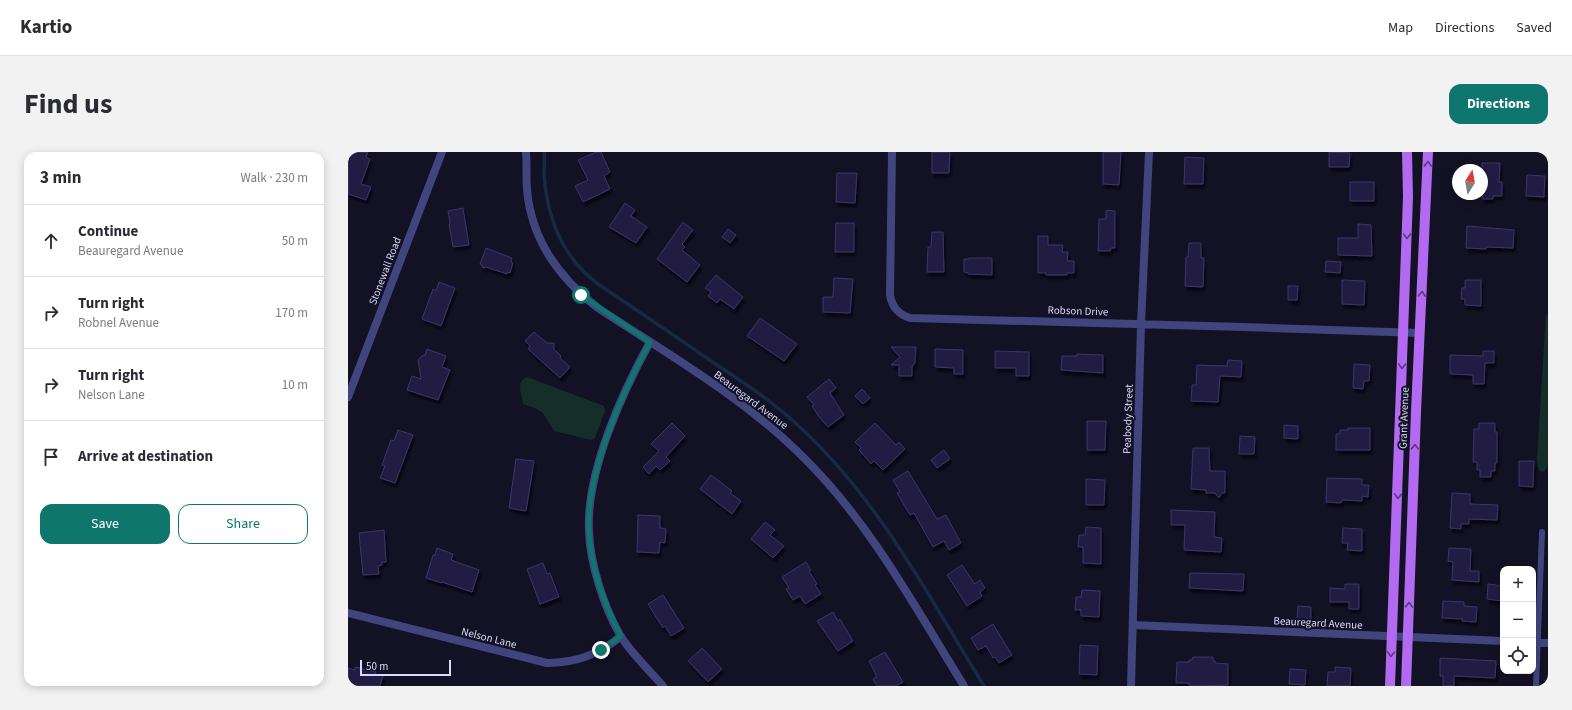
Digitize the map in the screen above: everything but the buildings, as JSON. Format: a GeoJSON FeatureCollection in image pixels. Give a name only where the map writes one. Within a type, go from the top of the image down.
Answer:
{"type":"FeatureCollection","features":[{"type":"Feature","properties":{"kind":"main road","name":"Grant Avenue"},"geometry":{"type":"LineString","coordinates":[[1390,686],[1408,197],[1407,152]]}},
{"type":"Feature","properties":{"kind":"main road","name":"Grant Avenue"},"geometry":{"type":"LineString","coordinates":[[1406,686],[1428,152]]}},
{"type":"Feature","properties":{"kind":"street","name":"Stonewall Road"},"geometry":{"type":"LineString","coordinates":[[348,397],[442,152]]}},
{"type":"Feature","properties":{"kind":"street","name":"Beauregard Avenue"},"geometry":{"type":"LineString","coordinates":[[526,152],[527,188],[530,208],[542,243],[555,265],[566,279],[581,295],[740,403],[786,440],[808,461],[836,492],[863,528],[893,572],[964,686]]}},
{"type":"Feature","properties":{"kind":"street","name":"Robson Drive"},"geometry":{"type":"LineString","coordinates":[[892,152],[890,295],[895,309],[902,315],[910,318],[1420,333]]}},
{"type":"Feature","properties":{"kind":"street","name":"Peabody Street"},"geometry":{"type":"LineString","coordinates":[[1131,686],[1141,324],[1149,152]]}},
{"type":"Feature","properties":{"kind":"street"},"geometry":{"type":"LineString","coordinates":[[650,342],[638,363],[612,424],[601,457],[593,488],[589,531],[598,579],[612,620],[621,636],[664,686]]}},
{"type":"Feature","properties":{"kind":"street","name":"Nelson Lane"},"geometry":{"type":"LineString","coordinates":[[348,613],[547,663],[562,663],[586,658],[601,650],[621,636]]}},
{"type":"Feature","properties":{"kind":"street","name":"Beauregard Avenue"},"geometry":{"type":"LineString","coordinates":[[1133,625],[1500,641]]}},
{"type":"Feature","properties":{"kind":"street"},"geometry":{"type":"LineString","coordinates":[[1536,643],[1548,643]]}},
{"type":"Feature","properties":{"kind":"lane"},"geometry":{"type":"LineString","coordinates":[[1535,638],[1542,532]]}},
{"type":"Feature","properties":{"kind":"lane"},"geometry":{"type":"LineString","coordinates":[[1536,674],[1536,686]]}},
{"type":"Feature","properties":{"kind":"green space"},"geometry":{"type":"Polygon","coordinates":[[[1546,313],[1548,317],[1548,463],[1547,468],[1543,472],[1540,471],[1538,467],[1537,458],[1546,313]]]}},
{"type":"Feature","properties":{"kind":"green space"},"geometry":{"type":"Polygon","coordinates":[[[527,377],[604,406],[605,411],[595,438],[591,440],[554,431],[543,413],[535,408],[523,404],[520,385],[523,379],[527,377]]]}},
{"type":"Feature","properties":{"kind":"waterway"},"geometry":{"type":"LineString","coordinates":[[544,152],[546,190],[553,221],[566,249],[575,262],[598,284],[770,402],[803,430],[831,458],[880,519],[923,585],[984,686]]}},
{"type":"Feature","properties":{"kind":"route"},"geometry":{"type":"LineString","coordinates":[[581,295],[650,342],[638,363],[612,424],[593,488],[589,531],[593,558],[598,579],[612,620],[621,636],[612,644],[601,650]]}}]}
